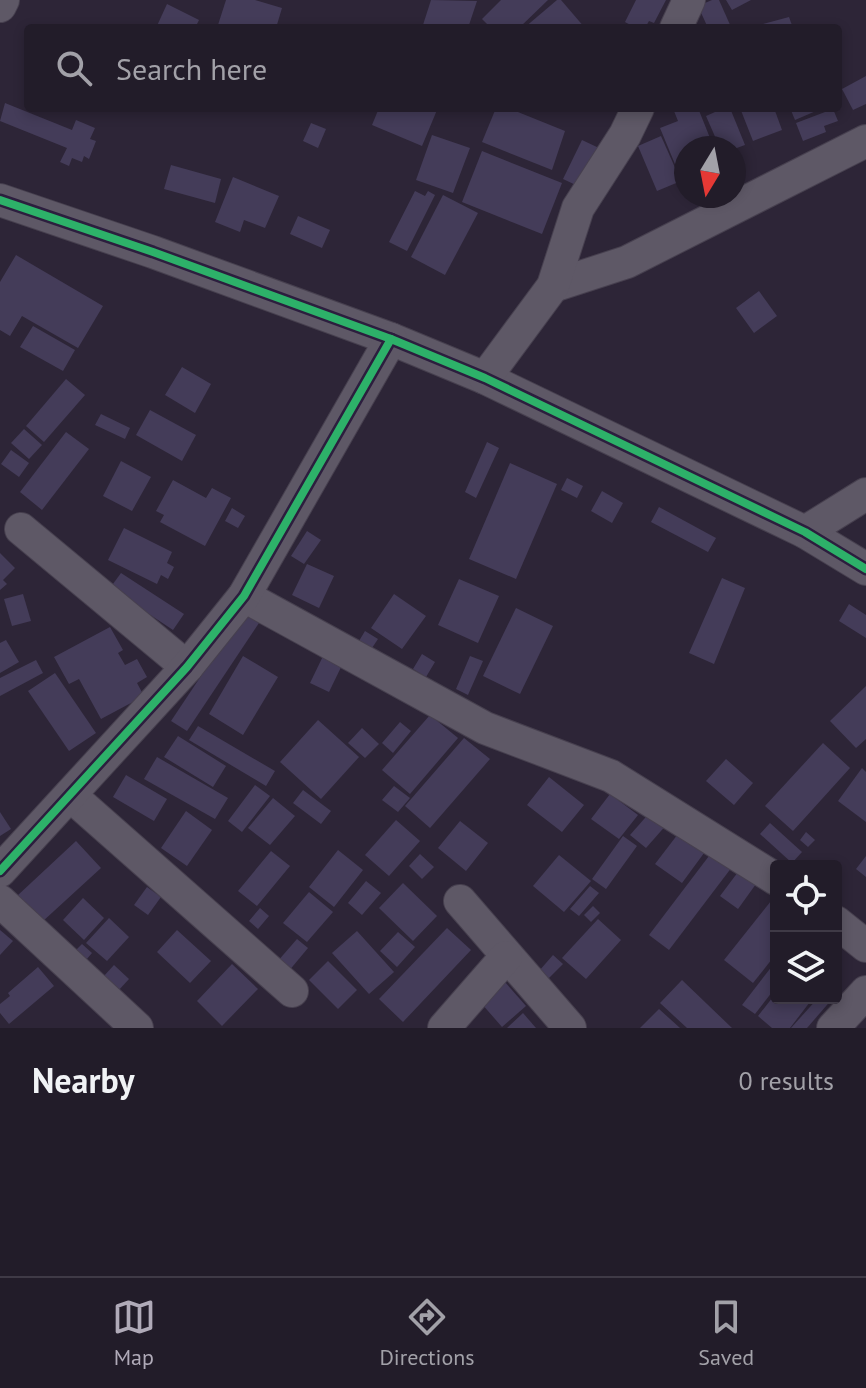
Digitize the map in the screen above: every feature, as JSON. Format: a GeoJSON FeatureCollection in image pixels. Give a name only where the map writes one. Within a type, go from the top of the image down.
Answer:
{"type":"FeatureCollection","features":[{"type":"Feature","properties":{"kind":"street"},"geometry":{"type":"LineString","coordinates":[[0,6],[3,0]]}},
{"type":"Feature","properties":{"kind":"street"},"geometry":{"type":"LineString","coordinates":[[678,24],[689,0]]}},
{"type":"Feature","properties":{"kind":"street"},"geometry":{"type":"LineString","coordinates":[[485,378],[553,286],[578,208],[625,135],[636,112]]}},
{"type":"Feature","properties":{"kind":"street"},"geometry":{"type":"LineString","coordinates":[[553,286],[627,262],[866,141]]}},
{"type":"Feature","properties":{"kind":"street"},"geometry":{"type":"LineString","coordinates":[[1,203],[153,252],[391,339],[485,378],[805,532],[866,569]]}},
{"type":"Feature","properties":{"kind":"street"},"geometry":{"type":"LineString","coordinates":[[0,871],[187,667],[244,596],[391,339]]}},
{"type":"Feature","properties":{"kind":"street"},"geometry":{"type":"LineString","coordinates":[[805,532],[866,494]]}},
{"type":"Feature","properties":{"kind":"street"},"geometry":{"type":"LineString","coordinates":[[21,529],[187,667]]}},
{"type":"Feature","properties":{"kind":"street"},"geometry":{"type":"LineString","coordinates":[[244,596],[485,728],[611,776],[770,875]]}},
{"type":"Feature","properties":{"kind":"street"},"geometry":{"type":"LineString","coordinates":[[70,795],[292,991]]}},
{"type":"Feature","properties":{"kind":"street"},"geometry":{"type":"LineString","coordinates":[[0,901],[137,1028]]}},
{"type":"Feature","properties":{"kind":"street"},"geometry":{"type":"LineString","coordinates":[[460,901],[570,1028]]}},
{"type":"Feature","properties":{"kind":"street"},"geometry":{"type":"LineString","coordinates":[[842,927],[866,946]]}},
{"type":"Feature","properties":{"kind":"street"},"geometry":{"type":"LineString","coordinates":[[444,1028],[506,957]]}},
{"type":"Feature","properties":{"kind":"street"},"geometry":{"type":"LineString","coordinates":[[833,1028],[866,992]]}},
{"type":"Feature","properties":{"kind":"building"},"geometry":{"type":"Polygon","coordinates":[[[226,0],[255,0],[282,8],[277,24],[218,24],[226,0]]]}},
{"type":"Feature","properties":{"kind":"building"},"geometry":{"type":"Polygon","coordinates":[[[431,0],[477,1],[469,24],[423,24],[431,0]]]}},
{"type":"Feature","properties":{"kind":"building"},"geometry":{"type":"Polygon","coordinates":[[[501,0],[548,0],[523,24],[487,24],[482,19],[501,0]]]}},
{"type":"Feature","properties":{"kind":"building"},"geometry":{"type":"Polygon","coordinates":[[[561,0],[582,24],[529,24],[561,0]]]}},
{"type":"Feature","properties":{"kind":"building"},"geometry":{"type":"Polygon","coordinates":[[[636,0],[666,0],[654,23],[625,22],[636,0]]]}},
{"type":"Feature","properties":{"kind":"building"},"geometry":{"type":"Polygon","coordinates":[[[719,0],[730,24],[706,24],[698,6],[719,0]]]}},
{"type":"Feature","properties":{"kind":"building"},"geometry":{"type":"Polygon","coordinates":[[[726,0],[751,0],[732,10],[726,0]]]}},
{"type":"Feature","properties":{"kind":"building"},"geometry":{"type":"Polygon","coordinates":[[[167,4],[199,20],[197,24],[158,24],[167,4]]]}},
{"type":"Feature","properties":{"kind":"building"},"geometry":{"type":"Polygon","coordinates":[[[789,17],[792,24],[763,24],[789,17]]]}},
{"type":"Feature","properties":{"kind":"building"},"geometry":{"type":"Polygon","coordinates":[[[866,76],[866,104],[853,110],[842,89],[866,76]]]}},
{"type":"Feature","properties":{"kind":"building"},"geometry":{"type":"Polygon","coordinates":[[[5,103],[72,130],[76,120],[95,128],[90,139],[96,141],[89,159],[84,156],[82,162],[72,158],[69,166],[60,162],[67,148],[0,121],[5,103]]]}},
{"type":"Feature","properties":{"kind":"building"},"geometry":{"type":"Polygon","coordinates":[[[377,112],[436,112],[422,146],[372,125],[377,112]]]}},
{"type":"Feature","properties":{"kind":"building"},"geometry":{"type":"Polygon","coordinates":[[[494,112],[518,112],[565,131],[552,170],[482,142],[494,112]]]}},
{"type":"Feature","properties":{"kind":"building"},"geometry":{"type":"Polygon","coordinates":[[[674,112],[700,112],[709,136],[674,136],[674,162],[660,128],[678,121],[674,112]]]}},
{"type":"Feature","properties":{"kind":"building"},"geometry":{"type":"Polygon","coordinates":[[[715,112],[732,112],[741,136],[715,136],[706,116],[715,112]]]}},
{"type":"Feature","properties":{"kind":"building"},"geometry":{"type":"Polygon","coordinates":[[[742,112],[775,112],[782,130],[753,141],[742,112]]]}},
{"type":"Feature","properties":{"kind":"building"},"geometry":{"type":"Polygon","coordinates":[[[792,112],[814,112],[795,120],[792,112]]]}},
{"type":"Feature","properties":{"kind":"building"},"geometry":{"type":"Polygon","coordinates":[[[825,112],[834,112],[838,121],[824,126],[826,132],[803,141],[796,123],[825,112]]]}},
{"type":"Feature","properties":{"kind":"building"},"geometry":{"type":"Polygon","coordinates":[[[311,123],[326,129],[318,148],[303,141],[311,123]]]}},
{"type":"Feature","properties":{"kind":"building"},"geometry":{"type":"Polygon","coordinates":[[[432,135],[470,148],[453,193],[416,180],[432,135]]]}},
{"type":"Feature","properties":{"kind":"building"},"geometry":{"type":"Polygon","coordinates":[[[661,136],[674,165],[674,184],[657,191],[638,146],[661,136]]]}},
{"type":"Feature","properties":{"kind":"building"},"geometry":{"type":"Polygon","coordinates":[[[582,140],[599,148],[580,187],[563,179],[582,140]]]}},
{"type":"Feature","properties":{"kind":"building"},"geometry":{"type":"Polygon","coordinates":[[[482,151],[562,183],[542,234],[462,202],[482,151]]]}},
{"type":"Feature","properties":{"kind":"building"},"geometry":{"type":"Polygon","coordinates":[[[171,165],[221,179],[215,203],[164,189],[171,165]]]}},
{"type":"Feature","properties":{"kind":"building"},"geometry":{"type":"Polygon","coordinates":[[[233,177],[279,196],[265,228],[244,220],[240,232],[215,222],[233,177]]]}},
{"type":"Feature","properties":{"kind":"building"},"geometry":{"type":"Polygon","coordinates":[[[415,191],[425,196],[428,191],[435,195],[407,251],[389,242],[415,191]]]}},
{"type":"Feature","properties":{"kind":"building"},"geometry":{"type":"Polygon","coordinates":[[[443,195],[478,213],[445,275],[411,257],[443,195]]]}},
{"type":"Feature","properties":{"kind":"building"},"geometry":{"type":"Polygon","coordinates":[[[298,216],[330,230],[322,248],[290,234],[298,216]]]}},
{"type":"Feature","properties":{"kind":"building"},"geometry":{"type":"Polygon","coordinates":[[[16,255],[103,306],[78,348],[22,316],[10,336],[0,330],[0,282],[16,255]]]}},
{"type":"Feature","properties":{"kind":"building"},"geometry":{"type":"Polygon","coordinates":[[[759,291],[777,316],[754,333],[736,308],[759,291]]]}},
{"type":"Feature","properties":{"kind":"building"},"geometry":{"type":"Polygon","coordinates":[[[33,326],[75,350],[63,371],[20,347],[33,326]]]}},
{"type":"Feature","properties":{"kind":"building"},"geometry":{"type":"Polygon","coordinates":[[[182,367],[211,384],[195,413],[165,395],[182,367]]]}},
{"type":"Feature","properties":{"kind":"building"},"geometry":{"type":"Polygon","coordinates":[[[66,379],[85,395],[44,442],[26,426],[66,379]]]}},
{"type":"Feature","properties":{"kind":"building"},"geometry":{"type":"Polygon","coordinates":[[[150,410],[196,435],[182,461],[136,435],[150,410]]]}},
{"type":"Feature","properties":{"kind":"building"},"geometry":{"type":"Polygon","coordinates":[[[101,414],[130,428],[125,439],[95,425],[101,414]]]}},
{"type":"Feature","properties":{"kind":"building"},"geometry":{"type":"Polygon","coordinates":[[[24,429],[42,445],[29,459],[11,443],[24,429]]]}},
{"type":"Feature","properties":{"kind":"building"},"geometry":{"type":"Polygon","coordinates":[[[66,432],[89,449],[42,510],[20,492],[66,432]]]}},
{"type":"Feature","properties":{"kind":"building"},"geometry":{"type":"Polygon","coordinates":[[[487,442],[499,448],[476,498],[465,492],[487,442]]]}},
{"type":"Feature","properties":{"kind":"building"},"geometry":{"type":"Polygon","coordinates":[[[11,450],[29,463],[19,477],[1,464],[11,450]]]}},
{"type":"Feature","properties":{"kind":"building"},"geometry":{"type":"Polygon","coordinates":[[[121,461],[151,477],[132,511],[103,496],[121,461]]]}},
{"type":"Feature","properties":{"kind":"building"},"geometry":{"type":"Polygon","coordinates":[[[510,463],[557,484],[516,579],[469,559],[510,463]]]}},
{"type":"Feature","properties":{"kind":"building"},"geometry":{"type":"Polygon","coordinates":[[[567,478],[583,486],[577,498],[561,490],[567,478]]]}},
{"type":"Feature","properties":{"kind":"building"},"geometry":{"type":"Polygon","coordinates":[[[173,480],[206,498],[212,488],[231,498],[205,546],[160,522],[164,515],[156,511],[173,480]]]}},
{"type":"Feature","properties":{"kind":"building"},"geometry":{"type":"Polygon","coordinates":[[[602,491],[623,503],[612,523],[591,511],[602,491]]]}},
{"type":"Feature","properties":{"kind":"building"},"geometry":{"type":"Polygon","coordinates":[[[659,507],[716,538],[708,552],[651,522],[659,507]]]}},
{"type":"Feature","properties":{"kind":"building"},"geometry":{"type":"Polygon","coordinates":[[[232,508],[245,516],[238,528],[225,521],[232,508]]]}},
{"type":"Feature","properties":{"kind":"building"},"geometry":{"type":"Polygon","coordinates":[[[124,528],[172,552],[167,563],[174,567],[168,579],[161,575],[157,584],[108,560],[124,528]]]}},
{"type":"Feature","properties":{"kind":"building"},"geometry":{"type":"Polygon","coordinates":[[[307,531],[321,540],[304,564],[291,556],[307,531]]]}},
{"type":"Feature","properties":{"kind":"building"},"geometry":{"type":"Polygon","coordinates":[[[0,553],[15,568],[3,580],[7,584],[0,590],[0,553]]]}},
{"type":"Feature","properties":{"kind":"building"},"geometry":{"type":"Polygon","coordinates":[[[307,564],[334,576],[319,608],[292,595],[307,564]]]}},
{"type":"Feature","properties":{"kind":"building"},"geometry":{"type":"Polygon","coordinates":[[[121,573],[184,614],[173,630],[110,588],[121,573]]]}},
{"type":"Feature","properties":{"kind":"building"},"geometry":{"type":"Polygon","coordinates":[[[722,578],[745,588],[714,664],[689,653],[722,578]]]}},
{"type":"Feature","properties":{"kind":"building"},"geometry":{"type":"Polygon","coordinates":[[[459,579],[499,596],[478,643],[438,625],[459,579]]]}},
{"type":"Feature","properties":{"kind":"building"},"geometry":{"type":"Polygon","coordinates":[[[23,594],[31,621],[12,626],[4,599],[23,594]]]}},
{"type":"Feature","properties":{"kind":"building"},"geometry":{"type":"Polygon","coordinates":[[[394,594],[426,616],[402,649],[371,628],[394,594]]]}},
{"type":"Feature","properties":{"kind":"building"},"geometry":{"type":"Polygon","coordinates":[[[849,604],[866,615],[866,638],[839,621],[849,604]]]}},
{"type":"Feature","properties":{"kind":"building"},"geometry":{"type":"Polygon","coordinates":[[[516,608],[553,626],[520,694],[483,676],[516,608]]]}},
{"type":"Feature","properties":{"kind":"building"},"geometry":{"type":"Polygon","coordinates":[[[243,613],[259,623],[187,731],[171,721],[243,613]]]}},
{"type":"Feature","properties":{"kind":"building"},"geometry":{"type":"Polygon","coordinates":[[[110,627],[123,650],[118,653],[125,665],[137,659],[147,677],[137,683],[144,696],[101,719],[79,679],[69,684],[54,657],[110,627]]]}},
{"type":"Feature","properties":{"kind":"building"},"geometry":{"type":"Polygon","coordinates":[[[365,631],[378,639],[372,648],[359,641],[365,631]]]}},
{"type":"Feature","properties":{"kind":"building"},"geometry":{"type":"Polygon","coordinates":[[[6,640],[19,662],[0,673],[0,643],[6,640]]]}},
{"type":"Feature","properties":{"kind":"building"},"geometry":{"type":"Polygon","coordinates":[[[326,650],[345,659],[329,692],[310,683],[326,650]]]}},
{"type":"Feature","properties":{"kind":"building"},"geometry":{"type":"Polygon","coordinates":[[[422,654],[435,662],[426,677],[413,669],[422,654]]]}},
{"type":"Feature","properties":{"kind":"building"},"geometry":{"type":"Polygon","coordinates":[[[243,656],[278,677],[243,735],[209,714],[243,656]]]}},
{"type":"Feature","properties":{"kind":"building"},"geometry":{"type":"Polygon","coordinates":[[[470,656],[483,661],[468,695],[456,689],[470,656]]]}},
{"type":"Feature","properties":{"kind":"building"},"geometry":{"type":"Polygon","coordinates":[[[36,660],[43,673],[0,696],[0,678],[36,660]]]}},
{"type":"Feature","properties":{"kind":"building"},"geometry":{"type":"Polygon","coordinates":[[[55,673],[96,733],[69,751],[28,691],[55,673]]]}},
{"type":"Feature","properties":{"kind":"building"},"geometry":{"type":"Polygon","coordinates":[[[866,686],[866,739],[856,748],[830,721],[866,686]]]}},
{"type":"Feature","properties":{"kind":"building"},"geometry":{"type":"Polygon","coordinates":[[[430,715],[458,738],[410,794],[382,770],[430,715]]]}},
{"type":"Feature","properties":{"kind":"building"},"geometry":{"type":"Polygon","coordinates":[[[318,720],[359,757],[321,799],[280,762],[318,720]]]}},
{"type":"Feature","properties":{"kind":"building"},"geometry":{"type":"Polygon","coordinates":[[[400,722],[411,731],[393,753],[382,743],[400,722]]]}},
{"type":"Feature","properties":{"kind":"building"},"geometry":{"type":"Polygon","coordinates":[[[198,726],[275,771],[266,786],[189,740],[198,726]]]}},
{"type":"Feature","properties":{"kind":"building"},"geometry":{"type":"Polygon","coordinates":[[[362,728],[379,744],[365,758],[348,743],[362,728]]]}},
{"type":"Feature","properties":{"kind":"building"},"geometry":{"type":"Polygon","coordinates":[[[178,736],[226,766],[213,787],[164,757],[178,736]]]}},
{"type":"Feature","properties":{"kind":"building"},"geometry":{"type":"Polygon","coordinates":[[[464,738],[490,759],[430,828],[405,806],[464,738]]]}},
{"type":"Feature","properties":{"kind":"building"},"geometry":{"type":"Polygon","coordinates":[[[823,743],[850,768],[793,831],[765,806],[823,743]]]}},
{"type":"Feature","properties":{"kind":"building"},"geometry":{"type":"Polygon","coordinates":[[[157,757],[228,798],[215,819],[144,779],[157,757]]]}},
{"type":"Feature","properties":{"kind":"building"},"geometry":{"type":"Polygon","coordinates":[[[726,759],[753,783],[734,805],[706,781],[726,759]]]}},
{"type":"Feature","properties":{"kind":"building"},"geometry":{"type":"Polygon","coordinates":[[[862,768],[866,772],[866,822],[838,801],[862,768]]]}},
{"type":"Feature","properties":{"kind":"building"},"geometry":{"type":"Polygon","coordinates":[[[126,775],[167,799],[154,821],[113,797],[126,775]]]}},
{"type":"Feature","properties":{"kind":"building"},"geometry":{"type":"Polygon","coordinates":[[[549,777],[584,805],[562,832],[527,805],[549,777]]]}},
{"type":"Feature","properties":{"kind":"building"},"geometry":{"type":"Polygon","coordinates":[[[255,785],[270,796],[242,832],[228,821],[255,785]]]}},
{"type":"Feature","properties":{"kind":"building"},"geometry":{"type":"Polygon","coordinates":[[[394,786],[410,798],[398,812],[382,800],[394,786]]]}},
{"type":"Feature","properties":{"kind":"building"},"geometry":{"type":"Polygon","coordinates":[[[303,790],[331,811],[321,824],[293,803],[303,790]]]}},
{"type":"Feature","properties":{"kind":"building"},"geometry":{"type":"Polygon","coordinates":[[[610,794],[638,815],[619,839],[591,819],[610,794]]]}},
{"type":"Feature","properties":{"kind":"building"},"geometry":{"type":"Polygon","coordinates":[[[273,798],[295,816],[270,845],[248,828],[273,798]]]}},
{"type":"Feature","properties":{"kind":"building"},"geometry":{"type":"Polygon","coordinates":[[[652,810],[668,823],[646,848],[630,835],[652,810]]]}},
{"type":"Feature","properties":{"kind":"building"},"geometry":{"type":"Polygon","coordinates":[[[186,811],[212,830],[187,866],[161,848],[186,811]]]}},
{"type":"Feature","properties":{"kind":"building"},"geometry":{"type":"Polygon","coordinates":[[[0,812],[11,829],[0,836],[0,812]]]}},
{"type":"Feature","properties":{"kind":"building"},"geometry":{"type":"Polygon","coordinates":[[[396,820],[420,841],[389,876],[365,855],[396,820]]]}},
{"type":"Feature","properties":{"kind":"building"},"geometry":{"type":"Polygon","coordinates":[[[460,821],[488,843],[466,871],[438,848],[460,821]]]}},
{"type":"Feature","properties":{"kind":"building"},"geometry":{"type":"Polygon","coordinates":[[[770,823],[802,852],[795,860],[789,860],[760,834],[770,823]]]}},
{"type":"Feature","properties":{"kind":"building"},"geometry":{"type":"Polygon","coordinates":[[[681,830],[707,849],[682,883],[655,864],[681,830]]]}},
{"type":"Feature","properties":{"kind":"building"},"geometry":{"type":"Polygon","coordinates":[[[806,832],[815,840],[808,847],[800,840],[806,832]]]}},
{"type":"Feature","properties":{"kind":"building"},"geometry":{"type":"Polygon","coordinates":[[[623,836],[637,846],[606,889],[592,879],[623,836]]]}},
{"type":"Feature","properties":{"kind":"building"},"geometry":{"type":"Polygon","coordinates":[[[76,841],[101,868],[42,922],[17,896],[76,841]]]}},
{"type":"Feature","properties":{"kind":"building"},"geometry":{"type":"Polygon","coordinates":[[[338,850],[363,870],[334,907],[309,887],[338,850]]]}},
{"type":"Feature","properties":{"kind":"building"},"geometry":{"type":"Polygon","coordinates":[[[271,851],[290,866],[257,906],[238,891],[271,851]]]}},
{"type":"Feature","properties":{"kind":"building"},"geometry":{"type":"Polygon","coordinates":[[[712,852],[732,867],[669,950],[649,935],[712,852]]]}},
{"type":"Feature","properties":{"kind":"building"},"geometry":{"type":"Polygon","coordinates":[[[420,854],[434,867],[422,879],[409,866],[420,854]]]}},
{"type":"Feature","properties":{"kind":"building"},"geometry":{"type":"Polygon","coordinates":[[[559,855],[591,881],[564,912],[533,886],[559,855]]]}},
{"type":"Feature","properties":{"kind":"building"},"geometry":{"type":"Polygon","coordinates":[[[866,856],[866,877],[856,869],[866,856]]]}},
{"type":"Feature","properties":{"kind":"building"},"geometry":{"type":"Polygon","coordinates":[[[738,872],[756,884],[738,909],[720,896],[738,872]]]}},
{"type":"Feature","properties":{"kind":"building"},"geometry":{"type":"Polygon","coordinates":[[[366,881],[381,893],[362,915],[348,903],[366,881]]]}},
{"type":"Feature","properties":{"kind":"building"},"geometry":{"type":"Polygon","coordinates":[[[403,883],[437,916],[413,941],[379,908],[403,883]]]}},
{"type":"Feature","properties":{"kind":"building"},"geometry":{"type":"Polygon","coordinates":[[[590,886],[599,893],[579,916],[570,909],[590,886]]]}},
{"type":"Feature","properties":{"kind":"building"},"geometry":{"type":"Polygon","coordinates":[[[147,887],[161,897],[148,915],[134,905],[147,887]]]}},
{"type":"Feature","properties":{"kind":"building"},"geometry":{"type":"Polygon","coordinates":[[[309,892],[333,912],[307,942],[283,923],[309,892]]]}},
{"type":"Feature","properties":{"kind":"building"},"geometry":{"type":"Polygon","coordinates":[[[83,898],[104,918],[84,940],[63,920],[83,898]]]}},
{"type":"Feature","properties":{"kind":"building"},"geometry":{"type":"Polygon","coordinates":[[[770,902],[770,962],[753,983],[724,960],[770,902]]]}},
{"type":"Feature","properties":{"kind":"building"},"geometry":{"type":"Polygon","coordinates":[[[593,906],[600,913],[591,922],[584,915],[593,906]]]}},
{"type":"Feature","properties":{"kind":"building"},"geometry":{"type":"Polygon","coordinates":[[[260,908],[269,916],[258,929],[249,921],[260,908]]]}},
{"type":"Feature","properties":{"kind":"building"},"geometry":{"type":"Polygon","coordinates":[[[109,918],[129,937],[107,961],[86,943],[109,918]]]}},
{"type":"Feature","properties":{"kind":"building"},"geometry":{"type":"Polygon","coordinates":[[[598,919],[621,940],[586,979],[562,958],[598,919]]]}},
{"type":"Feature","properties":{"kind":"building"},"geometry":{"type":"Polygon","coordinates":[[[447,928],[471,950],[403,1022],[379,999],[447,928]]]}},
{"type":"Feature","properties":{"kind":"building"},"geometry":{"type":"Polygon","coordinates":[[[0,930],[13,941],[0,955],[0,930]]]}},
{"type":"Feature","properties":{"kind":"building"},"geometry":{"type":"Polygon","coordinates":[[[177,930],[211,961],[190,983],[157,952],[177,930]]]}},
{"type":"Feature","properties":{"kind":"building"},"geometry":{"type":"Polygon","coordinates":[[[357,931],[394,972],[369,994],[332,953],[357,931]]]}},
{"type":"Feature","properties":{"kind":"building"},"geometry":{"type":"Polygon","coordinates":[[[398,932],[415,947],[397,967],[380,951],[398,932]]]}},
{"type":"Feature","properties":{"kind":"building"},"geometry":{"type":"Polygon","coordinates":[[[297,939],[308,948],[288,972],[277,962],[297,939]]]}},
{"type":"Feature","properties":{"kind":"building"},"geometry":{"type":"Polygon","coordinates":[[[82,944],[92,953],[80,967],[69,957],[82,944]]]}},
{"type":"Feature","properties":{"kind":"building"},"geometry":{"type":"Polygon","coordinates":[[[553,955],[563,964],[548,979],[539,971],[553,955]]]}},
{"type":"Feature","properties":{"kind":"building"},"geometry":{"type":"Polygon","coordinates":[[[328,961],[357,990],[338,1009],[309,980],[328,961]]]}},
{"type":"Feature","properties":{"kind":"building"},"geometry":{"type":"Polygon","coordinates":[[[232,964],[258,989],[222,1026],[197,1001],[232,964]]]}},
{"type":"Feature","properties":{"kind":"building"},"geometry":{"type":"Polygon","coordinates":[[[114,965],[129,979],[118,991],[103,977],[114,965]]]}},
{"type":"Feature","properties":{"kind":"building"},"geometry":{"type":"Polygon","coordinates":[[[38,967],[54,986],[9,1024],[0,1013],[0,1004],[38,967]]]}},
{"type":"Feature","properties":{"kind":"building"},"geometry":{"type":"Polygon","coordinates":[[[770,969],[770,995],[755,1014],[742,1005],[770,969]]]}},
{"type":"Feature","properties":{"kind":"building"},"geometry":{"type":"Polygon","coordinates":[[[682,980],[732,1028],[687,1028],[660,1003],[682,980]]]}},
{"type":"Feature","properties":{"kind":"building"},"geometry":{"type":"Polygon","coordinates":[[[505,982],[526,1006],[502,1027],[481,1003],[505,982]]]}},
{"type":"Feature","properties":{"kind":"building"},"geometry":{"type":"Polygon","coordinates":[[[770,1001],[770,1004],[808,1004],[790,1028],[772,1028],[758,1016],[770,1001]]]}},
{"type":"Feature","properties":{"kind":"building"},"geometry":{"type":"Polygon","coordinates":[[[813,1004],[828,1004],[807,1028],[791,1028],[813,1004]]]}},
{"type":"Feature","properties":{"kind":"building"},"geometry":{"type":"Polygon","coordinates":[[[659,1009],[680,1028],[640,1028],[659,1009]]]}},
{"type":"Feature","properties":{"kind":"building"},"geometry":{"type":"Polygon","coordinates":[[[523,1013],[536,1028],[507,1028],[523,1013]]]}},
{"type":"Feature","properties":{"kind":"cycle path"},"geometry":{"type":"LineString","coordinates":[[0,200],[391,339],[485,378],[805,532],[866,569]]}},
{"type":"Feature","properties":{"kind":"cycle path"},"geometry":{"type":"LineString","coordinates":[[0,871],[187,667],[244,596],[391,339]]}}]}
